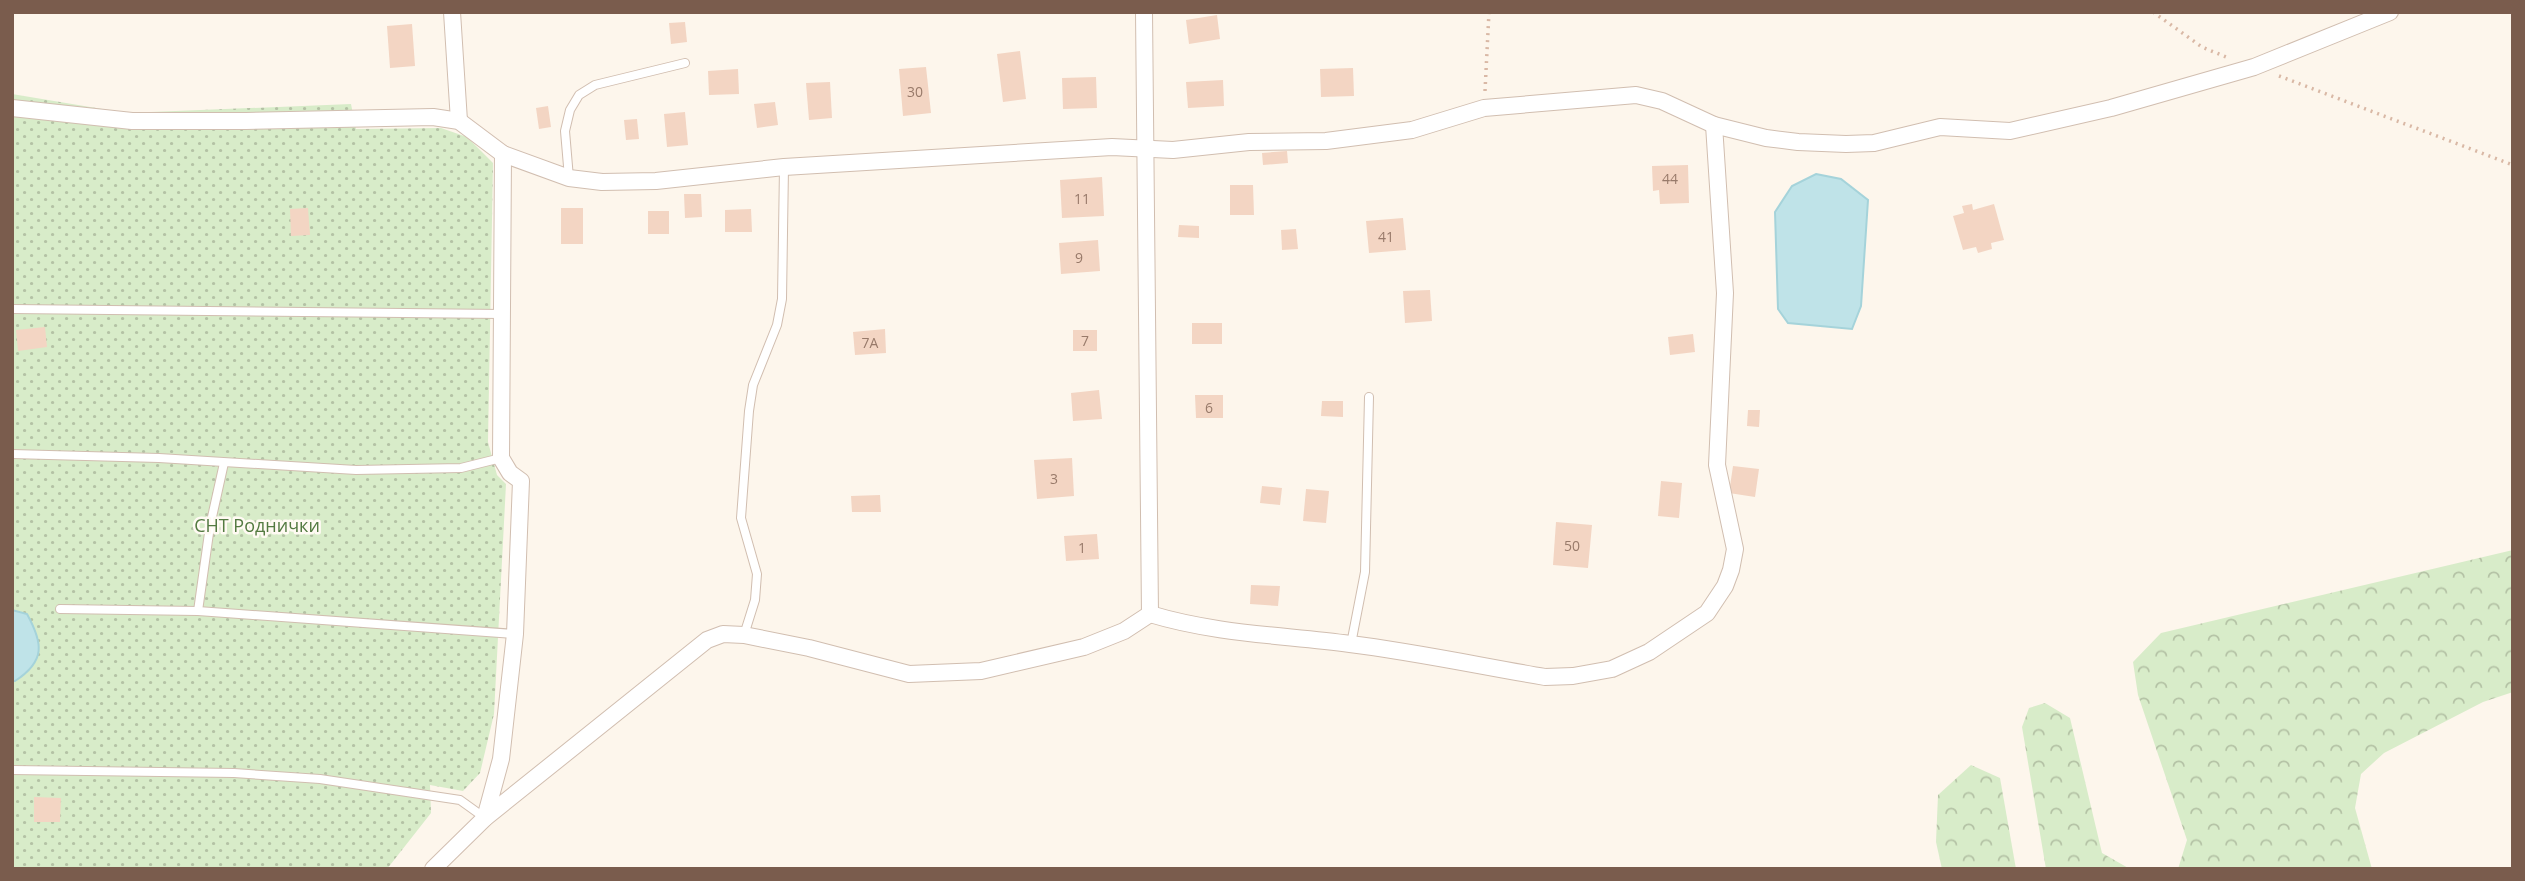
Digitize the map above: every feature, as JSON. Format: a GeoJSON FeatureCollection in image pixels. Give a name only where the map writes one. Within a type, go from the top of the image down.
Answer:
{"type":"FeatureCollection","features":[{"type":"Feature","properties":{"kind":"street"},"geometry":{"type":"LineString","coordinates":[[452,12],[459,121]]}},
{"type":"Feature","properties":{"kind":"street"},"geometry":{"type":"LineString","coordinates":[[1144,12],[1150,614]]}},
{"type":"Feature","properties":{"kind":"street"},"geometry":{"type":"LineString","coordinates":[[12,108],[132,121],[433,117],[459,121],[503,153],[569,178],[602,182],[656,181],[784,167],[1112,146],[1172,150],[1249,142],[1326,141],[1412,130],[1484,108],[1636,95],[1662,101],[1714,125],[1787,141],[1846,145],[1874,143],[1940,127],[2010,131],[2111,108],[2255,67],[2390,12]]}},
{"type":"Feature","properties":{"kind":"street"},"geometry":{"type":"LineString","coordinates":[[1150,614],[1186,625],[1351,644],[1545,677],[1573,676],[1612,669],[1649,652],[1707,613],[1725,586],[1735,549],[1717,465],[1725,293],[1714,125]]}},
{"type":"Feature","properties":{"kind":"street"},"geometry":{"type":"LineString","coordinates":[[485,818],[501,759],[515,634],[521,481],[510,473],[501,458],[503,153]]}},
{"type":"Feature","properties":{"kind":"street"},"geometry":{"type":"LineString","coordinates":[[433,869],[485,818],[707,640],[723,634],[744,635],[809,648],[909,674],[942,673],[981,671],[1084,647],[1124,631],[1150,614]]}},
{"type":"Feature","properties":{"kind":"lane"},"geometry":{"type":"LineString","coordinates":[[569,178],[565,131],[570,110],[579,95],[595,85],[685,63]]}},
{"type":"Feature","properties":{"kind":"lane"},"geometry":{"type":"LineString","coordinates":[[744,635],[755,600],[757,574],[741,518],[749,411],[753,385],[777,326],[782,299],[784,167]]}},
{"type":"Feature","properties":{"kind":"lane"},"geometry":{"type":"LineString","coordinates":[[12,309],[504,314]]}},
{"type":"Feature","properties":{"kind":"lane"},"geometry":{"type":"LineString","coordinates":[[1351,644],[1365,572],[1369,397]]}},
{"type":"Feature","properties":{"kind":"lane"},"geometry":{"type":"LineString","coordinates":[[12,454],[159,458],[369,470],[461,468],[501,458]]}},
{"type":"Feature","properties":{"kind":"lane"},"geometry":{"type":"LineString","coordinates":[[198,611],[210,526],[224,463]]}},
{"type":"Feature","properties":{"kind":"lane"},"geometry":{"type":"LineString","coordinates":[[60,609],[198,611],[515,634]]}},
{"type":"Feature","properties":{"kind":"lane"},"geometry":{"type":"LineString","coordinates":[[12,771],[234,774],[320,779],[460,800],[485,818]]}},
{"type":"Feature","properties":{"kind":"path"},"geometry":{"type":"LineString","coordinates":[[1484,108],[1489,12]]}},
{"type":"Feature","properties":{"kind":"path"},"geometry":{"type":"LineString","coordinates":[[2153,12],[2203,47],[2513,165]]}},
{"type":"Feature","properties":{"kind":"green space","name":"СНТ Роднички"},"geometry":{"type":"Polygon","coordinates":[[[12,94],[126,113],[351,104],[356,129],[441,128],[467,137],[493,163],[488,442],[497,475],[506,484],[494,714],[480,773],[463,791],[430,785],[431,813],[387,869],[12,869],[12,681],[15,681],[27,614],[12,610],[12,94]]]}},
{"type":"Feature","properties":{"kind":"green space"},"geometry":{"type":"Polygon","coordinates":[[[2513,550],[2513,692],[2483,702],[2384,753],[2361,774],[2355,808],[2372,869],[2178,869],[2187,840],[2138,695],[2133,662],[2161,633],[2513,550]]]}},
{"type":"Feature","properties":{"kind":"green space"},"geometry":{"type":"Polygon","coordinates":[[[2045,703],[2070,718],[2102,853],[2130,869],[2046,869],[2022,727],[2029,708],[2045,703]]]}},
{"type":"Feature","properties":{"kind":"green space"},"geometry":{"type":"Polygon","coordinates":[[[1971,765],[2000,778],[2016,869],[1942,869],[1936,842],[1938,795],[1971,765]]]}},
{"type":"Feature","properties":{"kind":"water"},"geometry":{"type":"Polygon","coordinates":[[[1816,174],[1841,179],[1868,200],[1861,306],[1852,329],[1788,323],[1778,309],[1775,212],[1792,186],[1816,174]]]}},
{"type":"Feature","properties":{"kind":"water"},"geometry":{"type":"Polygon","coordinates":[[[12,610],[27,614],[36,634],[39,651],[32,666],[15,681],[12,681],[12,610]]]}},
{"type":"Feature","properties":{"kind":"building"},"geometry":{"type":"Polygon","coordinates":[[[1217,15],[1220,39],[1189,44],[1186,20],[1217,15]]]}},
{"type":"Feature","properties":{"kind":"building"},"geometry":{"type":"Polygon","coordinates":[[[685,22],[687,42],[671,44],[669,23],[685,22]]]}},
{"type":"Feature","properties":{"kind":"building"},"geometry":{"type":"Polygon","coordinates":[[[412,24],[415,66],[390,68],[387,26],[412,24]]]}},
{"type":"Feature","properties":{"kind":"building"},"geometry":{"type":"Polygon","coordinates":[[[1020,51],[1026,99],[1003,102],[997,54],[1020,51]]]}},
{"type":"Feature","properties":{"kind":"building"},"geometry":{"type":"Polygon","coordinates":[[[926,67],[931,113],[903,116],[899,69],[926,67]]]}},
{"type":"Feature","properties":{"kind":"building"},"geometry":{"type":"Polygon","coordinates":[[[1353,68],[1354,96],[1321,97],[1320,69],[1353,68]]]}},
{"type":"Feature","properties":{"kind":"building"},"geometry":{"type":"Polygon","coordinates":[[[738,69],[739,94],[709,95],[708,71],[738,69]]]}},
{"type":"Feature","properties":{"kind":"building"},"geometry":{"type":"Polygon","coordinates":[[[1096,77],[1097,108],[1063,109],[1062,78],[1096,77]]]}},
{"type":"Feature","properties":{"kind":"building"},"geometry":{"type":"Polygon","coordinates":[[[1223,80],[1224,106],[1188,108],[1186,82],[1223,80]]]}},
{"type":"Feature","properties":{"kind":"building"},"geometry":{"type":"Polygon","coordinates":[[[830,82],[832,118],[809,120],[806,83],[830,82]]]}},
{"type":"Feature","properties":{"kind":"building"},"geometry":{"type":"Polygon","coordinates":[[[775,102],[778,125],[757,128],[754,104],[775,102]]]}},
{"type":"Feature","properties":{"kind":"building"},"geometry":{"type":"Polygon","coordinates":[[[548,106],[551,127],[539,129],[536,108],[548,106]]]}},
{"type":"Feature","properties":{"kind":"building"},"geometry":{"type":"Polygon","coordinates":[[[685,112],[688,145],[667,147],[664,114],[685,112]]]}},
{"type":"Feature","properties":{"kind":"building"},"geometry":{"type":"Polygon","coordinates":[[[637,119],[639,139],[626,140],[624,120],[637,119]]]}},
{"type":"Feature","properties":{"kind":"building"},"geometry":{"type":"Polygon","coordinates":[[[1287,151],[1288,163],[1263,165],[1262,153],[1287,151]]]}},
{"type":"Feature","properties":{"kind":"building"},"geometry":{"type":"Polygon","coordinates":[[[1688,165],[1689,203],[1660,204],[1659,190],[1653,191],[1652,166],[1688,165]]]}},
{"type":"Feature","properties":{"kind":"building"},"geometry":{"type":"Polygon","coordinates":[[[1102,177],[1104,216],[1062,218],[1060,180],[1102,177]]]}},
{"type":"Feature","properties":{"kind":"building"},"geometry":{"type":"Polygon","coordinates":[[[1230,185],[1253,185],[1254,215],[1230,215],[1230,185]]]}},
{"type":"Feature","properties":{"kind":"building"},"geometry":{"type":"Polygon","coordinates":[[[684,194],[701,194],[702,217],[685,218],[684,194]]]}},
{"type":"Feature","properties":{"kind":"building"},"geometry":{"type":"Polygon","coordinates":[[[1972,204],[1973,210],[1994,204],[2004,240],[1991,243],[1992,249],[1978,253],[1976,247],[1963,250],[1953,216],[1964,213],[1962,206],[1972,204]]]}},
{"type":"Feature","properties":{"kind":"building"},"geometry":{"type":"Polygon","coordinates":[[[308,208],[310,235],[291,236],[290,209],[308,208]]]}},
{"type":"Feature","properties":{"kind":"building"},"geometry":{"type":"Polygon","coordinates":[[[561,208],[583,208],[583,244],[561,244],[561,208]]]}},
{"type":"Feature","properties":{"kind":"building"},"geometry":{"type":"Polygon","coordinates":[[[751,209],[752,232],[725,232],[725,210],[751,209]]]}},
{"type":"Feature","properties":{"kind":"building"},"geometry":{"type":"Polygon","coordinates":[[[648,211],[669,211],[669,234],[648,234],[648,211]]]}},
{"type":"Feature","properties":{"kind":"building"},"geometry":{"type":"Polygon","coordinates":[[[1403,218],[1406,250],[1369,253],[1366,221],[1403,218]]]}},
{"type":"Feature","properties":{"kind":"building"},"geometry":{"type":"Polygon","coordinates":[[[1179,225],[1199,226],[1199,238],[1178,237],[1179,225]]]}},
{"type":"Feature","properties":{"kind":"building"},"geometry":{"type":"Polygon","coordinates":[[[1296,229],[1298,249],[1282,250],[1281,230],[1296,229]]]}},
{"type":"Feature","properties":{"kind":"building"},"geometry":{"type":"Polygon","coordinates":[[[1098,240],[1100,271],[1061,274],[1059,243],[1098,240]]]}},
{"type":"Feature","properties":{"kind":"building"},"geometry":{"type":"Polygon","coordinates":[[[1430,290],[1432,321],[1405,323],[1403,291],[1430,290]]]}},
{"type":"Feature","properties":{"kind":"building"},"geometry":{"type":"Polygon","coordinates":[[[1192,323],[1222,323],[1222,344],[1192,344],[1192,323]]]}},
{"type":"Feature","properties":{"kind":"building"},"geometry":{"type":"Polygon","coordinates":[[[45,327],[47,347],[18,351],[16,330],[45,327]]]}},
{"type":"Feature","properties":{"kind":"building"},"geometry":{"type":"Polygon","coordinates":[[[885,329],[886,353],[855,355],[853,332],[885,329]]]}},
{"type":"Feature","properties":{"kind":"building"},"geometry":{"type":"Polygon","coordinates":[[[1073,330],[1097,330],[1097,351],[1073,351],[1073,330]]]}},
{"type":"Feature","properties":{"kind":"building"},"geometry":{"type":"Polygon","coordinates":[[[1693,334],[1695,352],[1670,355],[1668,337],[1693,334]]]}},
{"type":"Feature","properties":{"kind":"building"},"geometry":{"type":"Polygon","coordinates":[[[1099,390],[1102,419],[1073,421],[1071,393],[1099,390]]]}},
{"type":"Feature","properties":{"kind":"building"},"geometry":{"type":"Polygon","coordinates":[[[1195,395],[1223,395],[1223,418],[1196,418],[1195,395]]]}},
{"type":"Feature","properties":{"kind":"building"},"geometry":{"type":"Polygon","coordinates":[[[1322,401],[1343,401],[1343,417],[1321,416],[1322,401]]]}},
{"type":"Feature","properties":{"kind":"building"},"geometry":{"type":"Polygon","coordinates":[[[1748,410],[1760,410],[1759,427],[1747,426],[1748,410]]]}},
{"type":"Feature","properties":{"kind":"building"},"geometry":{"type":"Polygon","coordinates":[[[1072,458],[1074,496],[1037,499],[1034,460],[1072,458]]]}},
{"type":"Feature","properties":{"kind":"building"},"geometry":{"type":"Polygon","coordinates":[[[1733,466],[1759,469],[1755,497],[1729,493],[1733,466]]]}},
{"type":"Feature","properties":{"kind":"building"},"geometry":{"type":"Polygon","coordinates":[[[1661,481],[1682,483],[1679,518],[1658,516],[1661,481]]]}},
{"type":"Feature","properties":{"kind":"building"},"geometry":{"type":"Polygon","coordinates":[[[1262,486],[1282,488],[1280,505],[1260,503],[1262,486]]]}},
{"type":"Feature","properties":{"kind":"building"},"geometry":{"type":"Polygon","coordinates":[[[1306,489],[1329,491],[1326,523],[1303,521],[1306,489]]]}},
{"type":"Feature","properties":{"kind":"building"},"geometry":{"type":"Polygon","coordinates":[[[880,495],[881,512],[852,512],[851,496],[880,495]]]}},
{"type":"Feature","properties":{"kind":"building"},"geometry":{"type":"Polygon","coordinates":[[[1556,522],[1592,525],[1588,568],[1553,565],[1556,522]]]}},
{"type":"Feature","properties":{"kind":"building"},"geometry":{"type":"Polygon","coordinates":[[[1097,534],[1099,559],[1066,561],[1064,536],[1097,534]]]}},
{"type":"Feature","properties":{"kind":"building"},"geometry":{"type":"Polygon","coordinates":[[[1251,585],[1280,586],[1278,606],[1250,604],[1251,585]]]}},
{"type":"Feature","properties":{"kind":"building"},"geometry":{"type":"Polygon","coordinates":[[[34,797],[61,798],[60,822],[34,822],[34,797]]]}}]}
